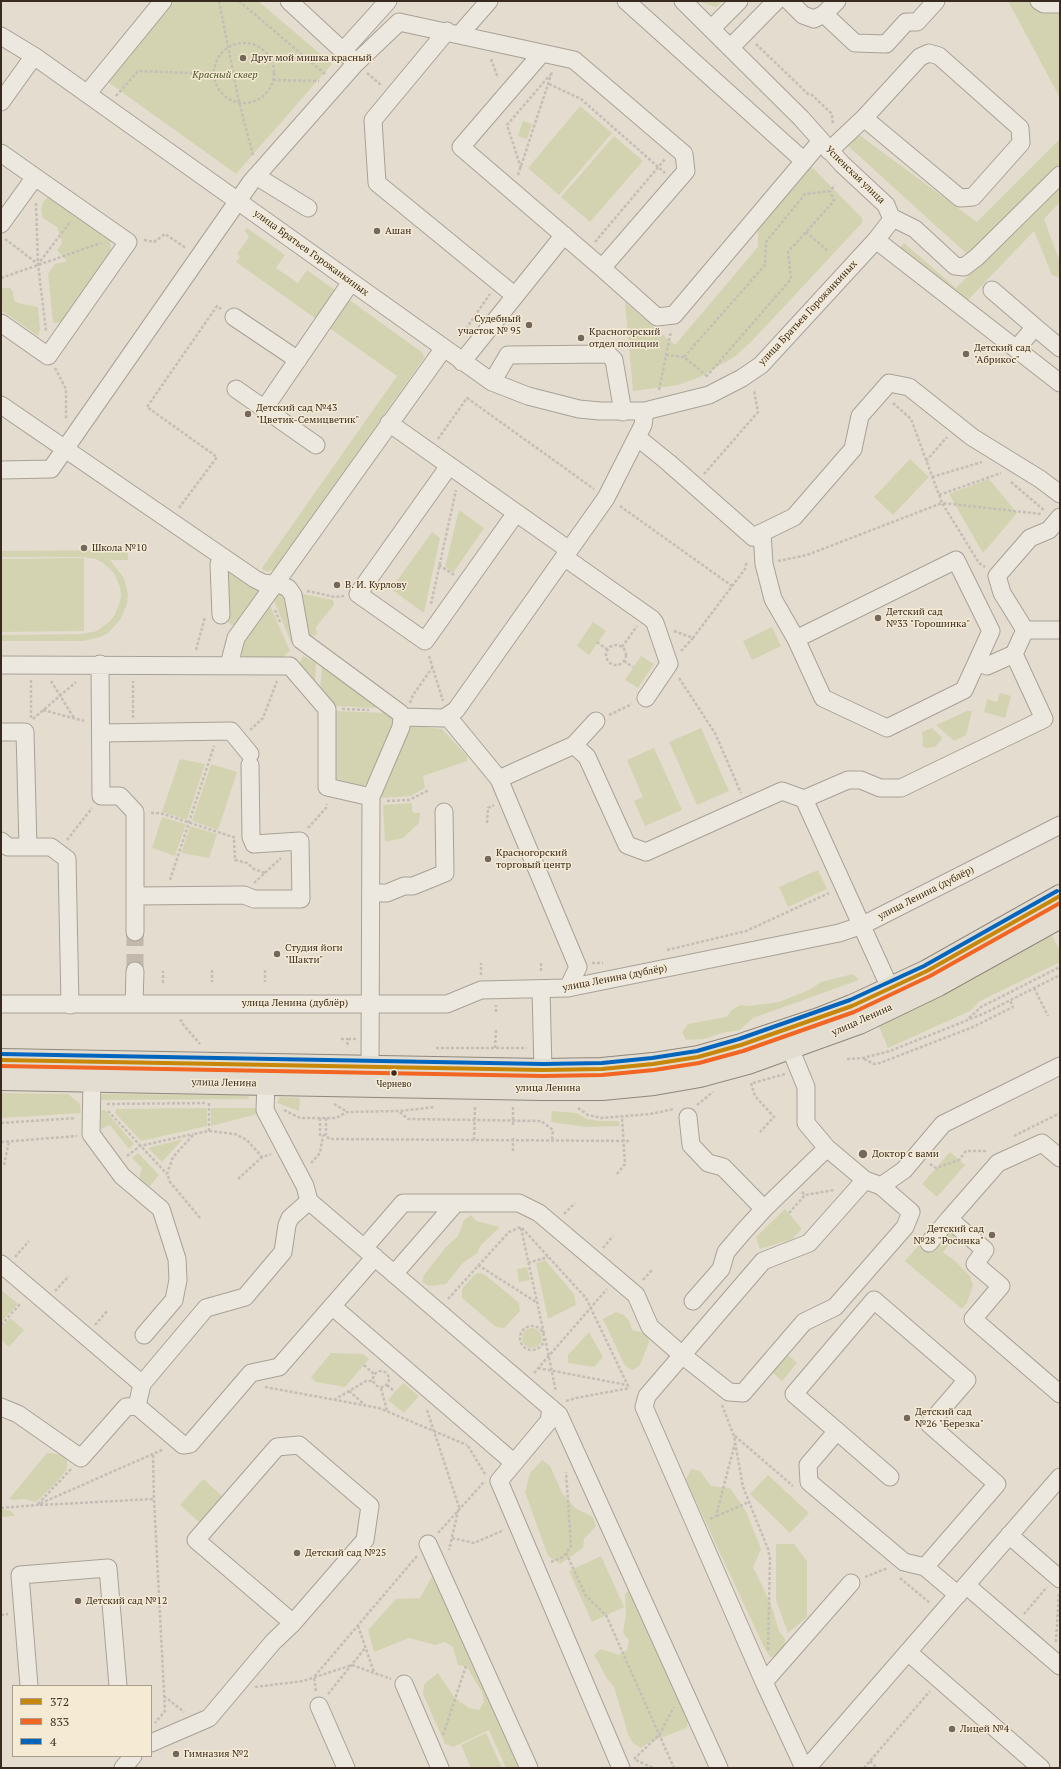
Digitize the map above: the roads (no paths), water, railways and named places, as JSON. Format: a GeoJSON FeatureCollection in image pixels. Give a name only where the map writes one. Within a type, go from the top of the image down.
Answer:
{"type":"FeatureCollection","features":[{"type":"Feature","properties":{"kind":"main road","name":"улица Ленина"},"geometry":{"type":"LineString","coordinates":[[1,1060],[370,1067],[543,1059],[602,1069],[653,1064],[698,1056],[784,1031],[832,1014],[890,988],[962,952],[1060,896]]}},
{"type":"Feature","properties":{"kind":"main road","name":"улица Ленина"},"geometry":{"type":"LineString","coordinates":[[1,1079],[602,1089],[654,1084],[700,1076],[748,1063],[859,1023],[938,985],[1060,917]]}},
{"type":"Feature","properties":{"kind":"street"},"geometry":{"type":"LineString","coordinates":[[87,94],[164,1]]}},
{"type":"Feature","properties":{"kind":"street"},"geometry":{"type":"LineString","coordinates":[[289,1],[356,63]]}},
{"type":"Feature","properties":{"kind":"street"},"geometry":{"type":"LineString","coordinates":[[343,51],[388,1]]}},
{"type":"Feature","properties":{"kind":"street"},"geometry":{"type":"LineString","coordinates":[[489,1],[453,33],[393,96],[373,120],[377,184],[514,295]]}},
{"type":"Feature","properties":{"kind":"street"},"geometry":{"type":"LineString","coordinates":[[626,1],[804,161]]}},
{"type":"Feature","properties":{"kind":"street","name":"Успенская улица"},"geometry":{"type":"LineString","coordinates":[[683,1],[730,46],[801,118],[825,146],[886,206],[891,217]]}},
{"type":"Feature","properties":{"kind":"street"},"geometry":{"type":"LineString","coordinates":[[712,28],[739,1]]}},
{"type":"Feature","properties":{"kind":"street"},"geometry":{"type":"LineString","coordinates":[[730,46],[776,1]]}},
{"type":"Feature","properties":{"kind":"street"},"geometry":{"type":"LineString","coordinates":[[789,1],[803,15],[814,19],[824,14],[837,1]]}},
{"type":"Feature","properties":{"kind":"street"},"geometry":{"type":"LineString","coordinates":[[824,14],[855,43],[886,44],[906,22],[917,22],[936,1]]}},
{"type":"Feature","properties":{"kind":"street"},"geometry":{"type":"LineString","coordinates":[[1039,1],[1044,4],[1060,4]]}},
{"type":"Feature","properties":{"kind":"street"},"geometry":{"type":"LineString","coordinates":[[1,470],[51,469],[256,176],[356,63],[398,22],[574,60],[684,154],[686,171],[602,268]]}},
{"type":"Feature","properties":{"kind":"street","name":"улица Братьев Горожанкиных"},"geometry":{"type":"LineString","coordinates":[[1,36],[34,56],[462,362],[496,384],[553,404],[600,411],[644,411],[709,395],[749,374],[773,352],[876,240]]}},
{"type":"Feature","properties":{"kind":"street"},"geometry":{"type":"LineString","coordinates":[[550,54],[505,96],[461,147],[586,253],[657,317],[674,315],[804,161],[825,146],[843,137],[864,118],[920,57],[929,53],[939,56],[1020,128],[1021,143],[973,197],[960,198],[864,118]]}},
{"type":"Feature","properties":{"kind":"street"},"geometry":{"type":"LineString","coordinates":[[1,102],[34,56]]}},
{"type":"Feature","properties":{"kind":"street"},"geometry":{"type":"LineString","coordinates":[[1,153],[124,239],[48,356],[1,323]]}},
{"type":"Feature","properties":{"kind":"street"},"geometry":{"type":"LineString","coordinates":[[1060,175],[977,257],[964,267],[955,266],[915,229],[891,217],[890,222],[876,240],[1017,348],[1060,383]]}},
{"type":"Feature","properties":{"kind":"street"},"geometry":{"type":"LineString","coordinates":[[256,176],[308,208]]}},
{"type":"Feature","properties":{"kind":"street"},"geometry":{"type":"LineString","coordinates":[[1,224],[35,178]]}},
{"type":"Feature","properties":{"kind":"street"},"geometry":{"type":"LineString","coordinates":[[462,362],[514,295],[564,235]]}},
{"type":"Feature","properties":{"kind":"street"},"geometry":{"type":"LineString","coordinates":[[264,409],[352,282]]}},
{"type":"Feature","properties":{"kind":"street"},"geometry":{"type":"LineString","coordinates":[[992,290],[1060,348]]}},
{"type":"Feature","properties":{"kind":"street"},"geometry":{"type":"LineString","coordinates":[[234,317],[298,360]]}},
{"type":"Feature","properties":{"kind":"street"},"geometry":{"type":"LineString","coordinates":[[1017,348],[1034,327]]}},
{"type":"Feature","properties":{"kind":"street"},"geometry":{"type":"LineString","coordinates":[[229,665],[236,638],[444,348]]}},
{"type":"Feature","properties":{"kind":"street"},"geometry":{"type":"LineString","coordinates":[[496,384],[508,355],[608,354],[614,360],[623,412]]}},
{"type":"Feature","properties":{"kind":"street"},"geometry":{"type":"LineString","coordinates":[[757,535],[794,517],[853,449],[860,416],[889,383],[909,387],[956,426],[1040,479],[1060,494]]}},
{"type":"Feature","properties":{"kind":"street"},"geometry":{"type":"LineString","coordinates":[[236,389],[316,445]]}},
{"type":"Feature","properties":{"kind":"street"},"geometry":{"type":"LineString","coordinates":[[1,405],[255,578],[263,583],[275,584],[288,588],[293,595],[301,640],[286,666]]}},
{"type":"Feature","properties":{"kind":"street"},"geometry":{"type":"LineString","coordinates":[[301,640],[401,715],[438,719],[448,717],[456,710],[606,498],[643,425],[644,411]]}},
{"type":"Feature","properties":{"kind":"street"},"geometry":{"type":"LineString","coordinates":[[389,423],[516,513],[650,618],[669,664],[646,698]]}},
{"type":"Feature","properties":{"kind":"street"},"geometry":{"type":"LineString","coordinates":[[637,437],[757,535],[773,599],[796,639],[823,698],[887,728],[964,690],[991,631],[956,560],[796,639]]}},
{"type":"Feature","properties":{"kind":"street"},"geometry":{"type":"LineString","coordinates":[[449,466],[358,594],[425,641],[516,513]]}},
{"type":"Feature","properties":{"kind":"street"},"geometry":{"type":"LineString","coordinates":[[1025,630],[1002,593],[997,576],[1030,538],[1049,530],[1060,517]]}},
{"type":"Feature","properties":{"kind":"street"},"geometry":{"type":"LineString","coordinates":[[220,615],[220,564],[224,558]]}},
{"type":"Feature","properties":{"kind":"street"},"geometry":{"type":"LineString","coordinates":[[1025,630],[1060,630]]}},
{"type":"Feature","properties":{"kind":"street"},"geometry":{"type":"LineString","coordinates":[[977,662],[986,666],[1014,654],[1025,630]]}},
{"type":"Feature","properties":{"kind":"street"},"geometry":{"type":"LineString","coordinates":[[574,745],[588,757],[627,845],[646,852],[782,791],[804,799],[848,780],[861,780],[880,788],[901,788],[1044,719],[1014,654]]}},
{"type":"Feature","properties":{"kind":"street"},"geometry":{"type":"LineString","coordinates":[[91,664],[100,729],[101,796],[120,796],[135,812],[135,932]]}},
{"type":"Feature","properties":{"kind":"street"},"geometry":{"type":"LineString","coordinates":[[1,665],[133,664],[286,666],[327,709],[327,787],[371,799]]}},
{"type":"Feature","properties":{"kind":"street"},"geometry":{"type":"LineString","coordinates":[[370,1067],[371,799],[401,727],[401,715]]}},
{"type":"Feature","properties":{"kind":"street"},"geometry":{"type":"LineString","coordinates":[[448,717],[499,778],[578,967],[568,988]]}},
{"type":"Feature","properties":{"kind":"street"},"geometry":{"type":"LineString","coordinates":[[499,778],[574,745],[596,721]]}},
{"type":"Feature","properties":{"kind":"street"},"geometry":{"type":"LineString","coordinates":[[100,729],[133,732],[230,731],[238,740],[250,759],[251,837],[254,844],[300,841],[301,899],[254,899],[244,895],[135,896]]}},
{"type":"Feature","properties":{"kind":"street"},"geometry":{"type":"LineString","coordinates":[[1,732],[26,732],[28,847]]}},
{"type":"Feature","properties":{"kind":"street"},"geometry":{"type":"LineString","coordinates":[[804,799],[863,925],[890,988]]}},
{"type":"Feature","properties":{"kind":"street"},"geometry":{"type":"LineString","coordinates":[[371,893],[387,893],[404,886],[413,886],[445,873],[444,812]]}},
{"type":"Feature","properties":{"kind":"street","name":"улица Ленина (дублёр)"},"geometry":{"type":"LineString","coordinates":[[1,1004],[447,1004],[481,990],[568,988],[839,933],[863,925],[1060,825]]}},
{"type":"Feature","properties":{"kind":"street"},"geometry":{"type":"LineString","coordinates":[[3,848],[51,847],[67,859],[70,1005]]}},
{"type":"Feature","properties":{"kind":"street"},"geometry":{"type":"LineString","coordinates":[[134,1004],[135,971]]}},
{"type":"Feature","properties":{"kind":"street"},"geometry":{"type":"LineString","coordinates":[[541,989],[543,1059]]}},
{"type":"Feature","properties":{"kind":"street"},"geometry":{"type":"LineString","coordinates":[[1,1407],[18,1414],[81,1458],[126,1407],[137,1406],[178,1442],[183,1445],[190,1444],[251,1373],[279,1367],[332,1306],[370,1253],[403,1203],[518,1204],[539,1213],[636,1295],[650,1327],[682,1355],[729,1392],[743,1393],[804,1322],[835,1307],[905,1227],[911,1212],[881,1186],[862,1183],[827,1148],[806,1123],[806,1087],[790,1048]]}},
{"type":"Feature","properties":{"kind":"street"},"geometry":{"type":"LineString","coordinates":[[881,1186],[904,1170],[943,1124],[1060,1066]]}},
{"type":"Feature","properties":{"kind":"street"},"geometry":{"type":"LineString","coordinates":[[92,1080],[91,1134],[122,1176],[161,1209],[177,1259],[178,1280],[174,1300],[144,1335]]}},
{"type":"Feature","properties":{"kind":"street"},"geometry":{"type":"LineString","coordinates":[[266,1084],[265,1110],[286,1147],[307,1193],[394,1274],[524,1384],[555,1406],[719,1768]]}},
{"type":"Feature","properties":{"kind":"street"},"geometry":{"type":"LineString","coordinates":[[688,1116],[690,1146],[708,1163],[722,1167],[764,1209]]}},
{"type":"Feature","properties":{"kind":"street"},"geometry":{"type":"LineString","coordinates":[[929,1243],[998,1163],[1042,1143],[1060,1158]]}},
{"type":"Feature","properties":{"kind":"street"},"geometry":{"type":"LineString","coordinates":[[693,1301],[721,1270],[726,1252],[764,1209],[827,1148]]}},
{"type":"Feature","properties":{"kind":"street"},"geometry":{"type":"LineString","coordinates":[[804,1768],[764,1682],[644,1407],[646,1396],[763,1261],[809,1243],[862,1183]]}},
{"type":"Feature","properties":{"kind":"street"},"geometry":{"type":"LineString","coordinates":[[137,1406],[142,1384],[206,1308],[245,1297],[283,1252],[287,1225],[307,1193]]}},
{"type":"Feature","properties":{"kind":"street"},"geometry":{"type":"LineString","coordinates":[[394,1274],[455,1204]]}},
{"type":"Feature","properties":{"kind":"street"},"geometry":{"type":"LineString","coordinates":[[949,1219],[985,1250],[975,1264],[1001,1286],[973,1320],[1060,1394]]}},
{"type":"Feature","properties":{"kind":"street"},"geometry":{"type":"LineString","coordinates":[[1,1264],[142,1384]]}},
{"type":"Feature","properties":{"kind":"street"},"geometry":{"type":"LineString","coordinates":[[890,1477],[794,1394],[874,1300],[967,1380],[929,1424],[997,1484],[925,1567]]}},
{"type":"Feature","properties":{"kind":"street"},"geometry":{"type":"LineString","coordinates":[[332,1306],[513,1462]]}},
{"type":"Feature","properties":{"kind":"street"},"geometry":{"type":"LineString","coordinates":[[555,1406],[549,1421],[498,1481],[536,1569],[627,1763]]}},
{"type":"Feature","properties":{"kind":"street"},"geometry":{"type":"LineString","coordinates":[[837,1431],[808,1465],[808,1482],[904,1562],[925,1567],[962,1590],[1013,1626],[1057,1664]]}},
{"type":"Feature","properties":{"kind":"street"},"geometry":{"type":"LineString","coordinates":[[152,1743],[209,1718],[273,1642],[293,1623],[365,1540],[370,1506],[299,1445],[277,1447],[196,1540],[293,1623]]}},
{"type":"Feature","properties":{"kind":"street"},"geometry":{"type":"LineString","coordinates":[[808,1768],[1059,1479]]}},
{"type":"Feature","properties":{"kind":"street"},"geometry":{"type":"LineString","coordinates":[[1009,1535],[1059,1578]]}},
{"type":"Feature","properties":{"kind":"street"},"geometry":{"type":"LineString","coordinates":[[428,1544],[529,1768]]}},
{"type":"Feature","properties":{"kind":"street"},"geometry":{"type":"LineString","coordinates":[[29,1685],[20,1576],[108,1568],[118,1685]]}},
{"type":"Feature","properties":{"kind":"street"},"geometry":{"type":"LineString","coordinates":[[764,1682],[850,1583]]}},
{"type":"Feature","properties":{"kind":"street"},"geometry":{"type":"LineString","coordinates":[[908,1652],[1041,1768]]}},
{"type":"Feature","properties":{"kind":"street"},"geometry":{"type":"LineString","coordinates":[[404,1684],[438,1763]]}},
{"type":"Feature","properties":{"kind":"street"},"geometry":{"type":"LineString","coordinates":[[319,1706],[346,1768]]}},
{"type":"Feature","properties":{"kind":"tunnel"},"geometry":{"type":"LineString","coordinates":[[135,932],[135,971]]}},
{"type":"Feature","properties":{"kind":"place","name":"Друг мой мишка красный"},"geometry":{"type":"Point","coordinates":[243,58]}},
{"type":"Feature","properties":{"kind":"place","name":"Ашан"},"geometry":{"type":"Point","coordinates":[377,231]}},
{"type":"Feature","properties":{"kind":"place","name":"Судебный участок № 95"},"geometry":{"type":"Point","coordinates":[529,325]}},
{"type":"Feature","properties":{"kind":"place","name":"Красногорский отдел полиции"},"geometry":{"type":"Point","coordinates":[581,338]}},
{"type":"Feature","properties":{"kind":"place","name":"Детский сад \"Абрикос\""},"geometry":{"type":"Point","coordinates":[966,354]}},
{"type":"Feature","properties":{"kind":"place","name":"Детский сад №43 \"Цветик-Семицветик\""},"geometry":{"type":"Point","coordinates":[248,414]}},
{"type":"Feature","properties":{"kind":"place","name":"Школа №10"},"geometry":{"type":"Point","coordinates":[84,548]}},
{"type":"Feature","properties":{"kind":"place","name":"В. И. Курлову"},"geometry":{"type":"Point","coordinates":[337,585]}},
{"type":"Feature","properties":{"kind":"place","name":"Детский сад №33 \"Горошинка\""},"geometry":{"type":"Point","coordinates":[878,618]}},
{"type":"Feature","properties":{"kind":"place","name":"Красногорский торговый центр"},"geometry":{"type":"Point","coordinates":[488,859]}},
{"type":"Feature","properties":{"kind":"place","name":"Студия йоги \"Шакти\""},"geometry":{"type":"Point","coordinates":[277,954]}},
{"type":"Feature","properties":{"kind":"place","name":"Чернево"},"geometry":{"type":"Point","coordinates":[394,1073]}},
{"type":"Feature","properties":{"kind":"place","name":"Доктор с вами"},"geometry":{"type":"Point","coordinates":[863,1154]}},
{"type":"Feature","properties":{"kind":"place","name":"Детский сад №28 \"Росинка\""},"geometry":{"type":"Point","coordinates":[992,1235]}},
{"type":"Feature","properties":{"kind":"place","name":"Детский сад №26 \"Березка\""},"geometry":{"type":"Point","coordinates":[907,1418]}},
{"type":"Feature","properties":{"kind":"place","name":"Детский сад №25"},"geometry":{"type":"Point","coordinates":[297,1553]}},
{"type":"Feature","properties":{"kind":"place","name":"Детский сад №12"},"geometry":{"type":"Point","coordinates":[78,1601]}},
{"type":"Feature","properties":{"kind":"place","name":"Лицей №4"},"geometry":{"type":"Point","coordinates":[952,1729]}},
{"type":"Feature","properties":{"kind":"place","name":"Гимназия №2"},"geometry":{"type":"Point","coordinates":[176,1754]}},
{"type":"Feature","properties":{"kind":"park label","name":"Красный сквер"},"geometry":{"type":"Point","coordinates":[225,75]}}]}
